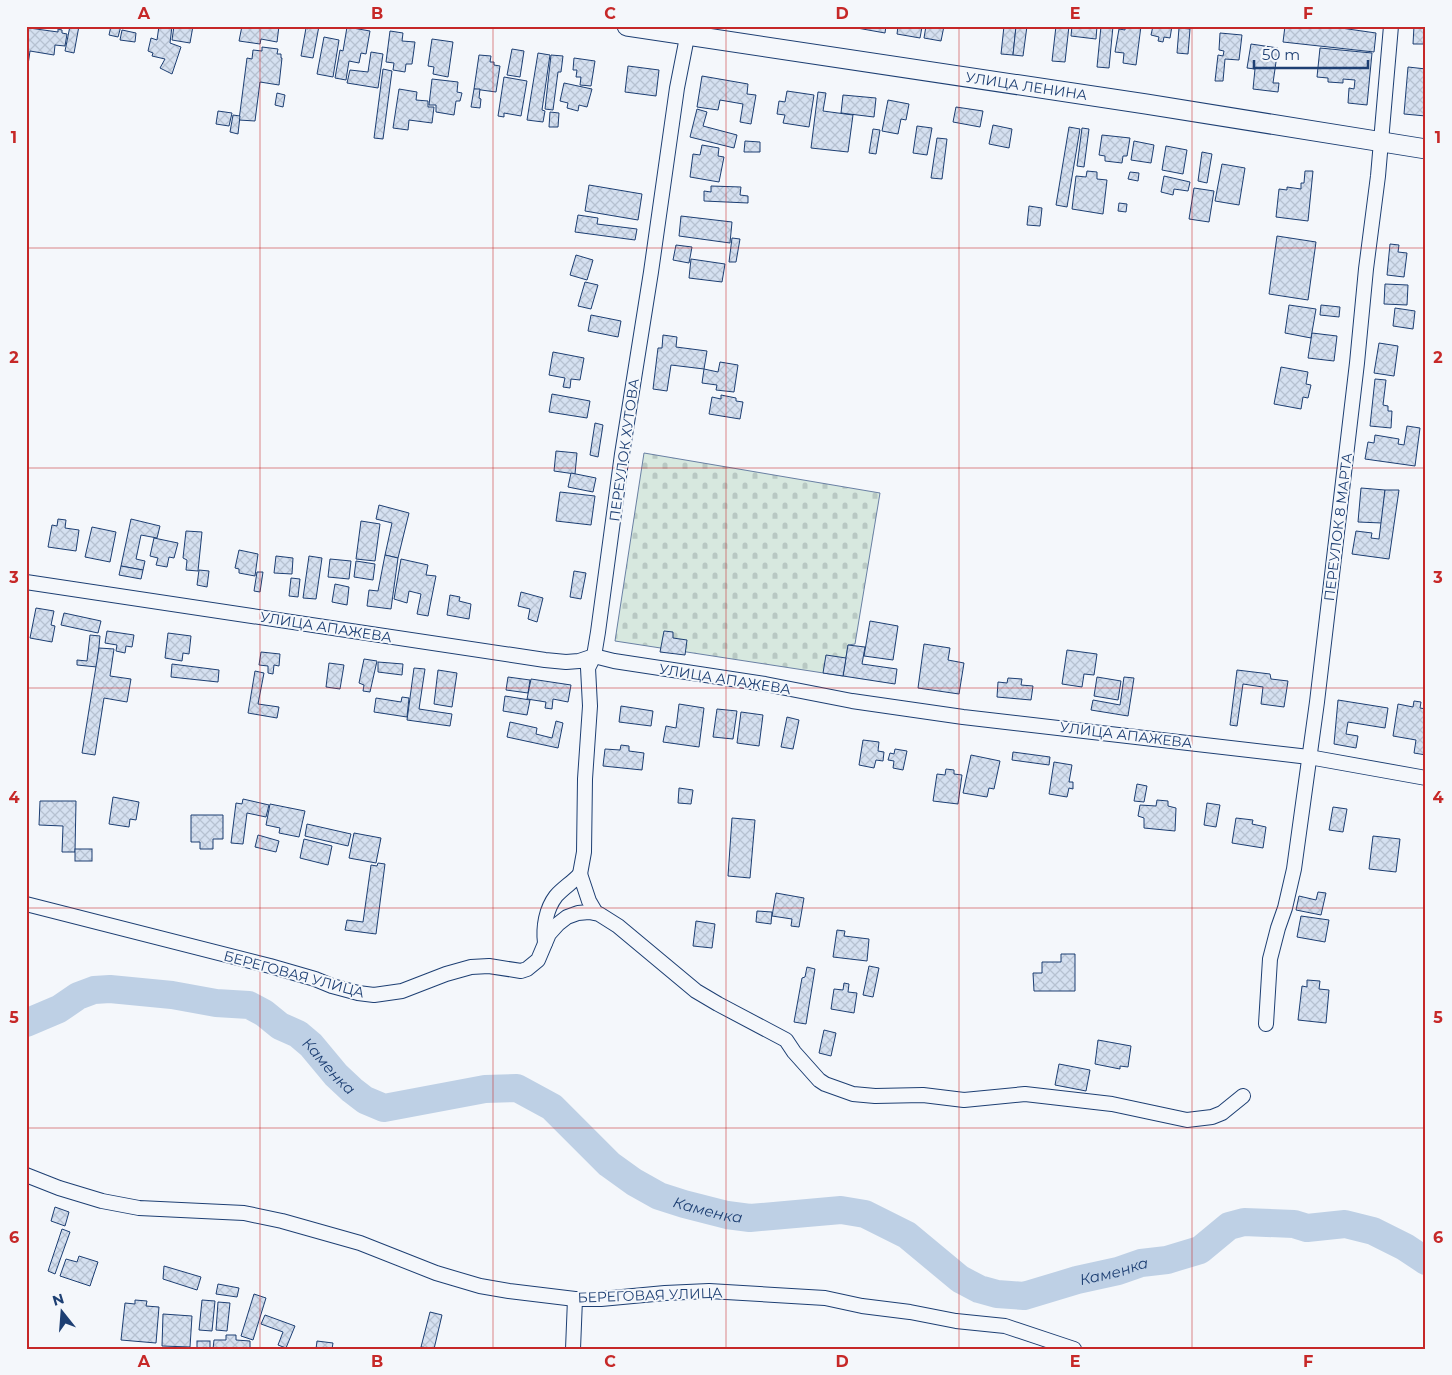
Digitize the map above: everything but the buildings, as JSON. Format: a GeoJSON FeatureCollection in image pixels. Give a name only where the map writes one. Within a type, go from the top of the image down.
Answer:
{"type":"FeatureCollection","features":[{"type":"Feature","properties":{"kind":"street","name":"УЛИЦА ЛЕНИНА"},"geometry":{"type":"LineString","coordinates":[[627,26],[688,31],[1426,149]]}},
{"type":"Feature","properties":{"kind":"street","name":"ПЕРЕУЛОК 8 МАРТА"},"geometry":{"type":"LineString","coordinates":[[1266,1024],[1270,959],[1294,869],[1336,544],[1381,142],[1391,26]]}},
{"type":"Feature","properties":{"kind":"street","name":"ПЕРЕУЛОК ХУТОВА"},"geometry":{"type":"LineString","coordinates":[[580,874],[584,852],[584,780],[590,706],[588,668],[594,656],[622,454],[688,31]]}},
{"type":"Feature","properties":{"kind":"street","name":"УЛИЦА АПАЖЕВА"},"geometry":{"type":"LineString","coordinates":[[26,582],[545,660],[579,661],[594,656],[614,661],[765,684],[852,701],[963,717],[1309,757],[1426,778]]}},
{"type":"Feature","properties":{"kind":"street"},"geometry":{"type":"LineString","coordinates":[[545,943],[546,920],[550,906],[556,896],[580,874],[589,901],[596,914],[618,926],[696,990],[718,1004],[786,1040],[819,1080],[853,1094],[875,1096],[923,1095],[964,1100],[1025,1094],[1112,1104],[1187,1120],[1199,1120],[1222,1114],[1243,1096]]}},
{"type":"Feature","properties":{"kind":"street","name":"БЕРЕГОВАЯ УЛИЦА"},"geometry":{"type":"LineString","coordinates":[[26,904],[270,966],[358,993],[374,995],[402,991],[470,967],[489,966],[521,971],[527,969],[538,960],[550,934],[567,917],[578,913],[596,914]]}},
{"type":"Feature","properties":{"kind":"street","name":"БЕРЕГОВАЯ УЛИЦА"},"geometry":{"type":"LineString","coordinates":[[26,1175],[59,1188],[102,1201],[139,1208],[244,1213],[282,1221],[367,1246],[436,1273],[465,1282],[509,1291],[575,1299],[601,1299],[709,1291],[825,1298],[862,1306],[1006,1326],[1074,1349]]}},
{"type":"Feature","properties":{"kind":"street"},"geometry":{"type":"LineString","coordinates":[[573,1349],[575,1299]]}},
{"type":"Feature","properties":{"kind":"green space"},"geometry":{"type":"Polygon","coordinates":[[[644,453],[880,493],[855,644],[848,645],[843,676],[615,641],[644,453]]]}},
{"type":"Feature","properties":{"kind":"waterway","name":"Каменка"},"geometry":{"type":"LineString","coordinates":[[26,1023],[59,1009],[78,996],[94,990],[110,989],[172,995],[216,1003],[249,1005],[264,1013],[280,1026],[298,1034],[311,1045],[336,1075],[352,1090],[365,1100],[384,1108],[485,1089],[517,1088],[552,1107],[609,1164],[634,1182],[659,1196],[727,1215],[750,1218],[841,1210],[865,1214],[907,1235],[960,1279],[979,1289],[997,1294],[1024,1296],[1141,1263],[1167,1260],[1200,1250],[1229,1226],[1244,1222],[1294,1224],[1307,1228],[1345,1224],[1373,1231],[1405,1247],[1426,1261]]}}]}
